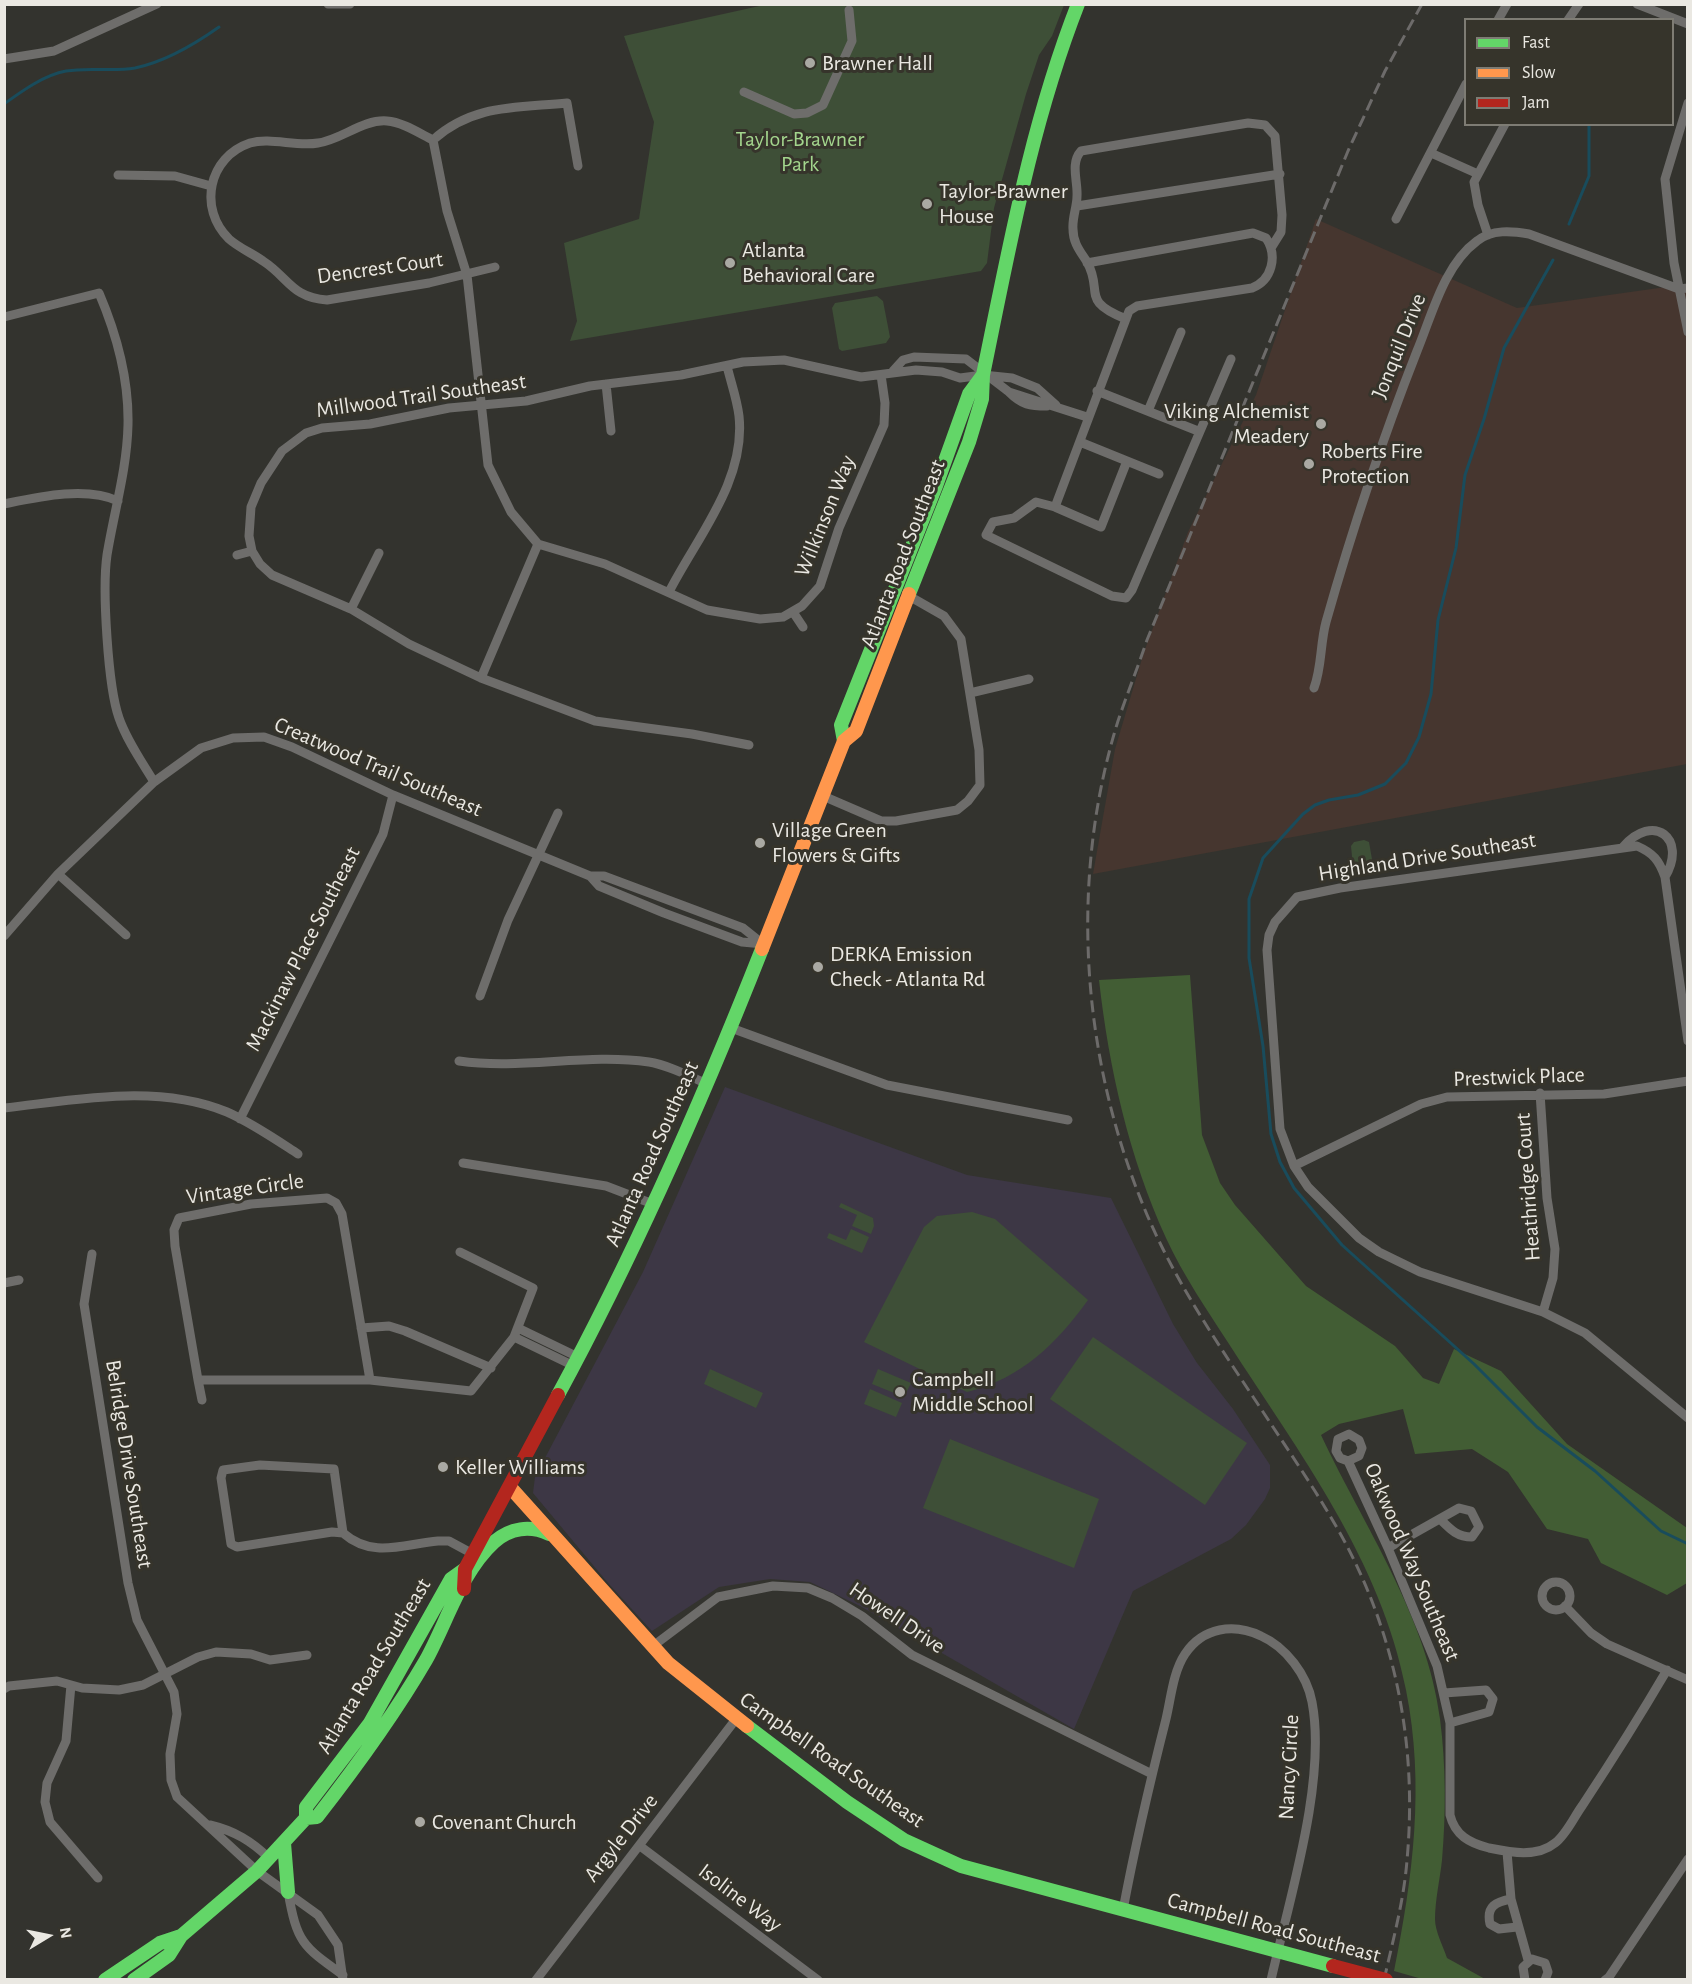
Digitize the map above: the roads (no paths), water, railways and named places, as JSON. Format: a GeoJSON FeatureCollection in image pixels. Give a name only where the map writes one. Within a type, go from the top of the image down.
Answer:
{"type":"FeatureCollection","features":[{"type":"Feature","properties":{"kind":"main road","name":"Atlanta Road Southeast"},"geometry":{"type":"LineString","coordinates":[[844,741],[856,731],[969,442],[982,399],[983,375],[1029,153],[1048,84],[1078,4]]}},
{"type":"Feature","properties":{"kind":"main road","name":"Atlanta Road Southeast"},"geometry":{"type":"LineString","coordinates":[[134,1980],[169,1955],[182,1936],[257,1871],[306,1818],[306,1807],[352,1749],[452,1579],[465,1569],[510,1487],[620,1278],[731,1028],[844,741],[842,725],[936,486],[969,394],[983,375]]}},
{"type":"Feature","properties":{"kind":"main road","name":"Campbell Road Southeast"},"geometry":{"type":"LineString","coordinates":[[510,1487],[688,1682],[847,1802],[922,1850],[961,1866],[1386,1980]]}},
{"type":"Feature","properties":{"kind":"main road"},"geometry":{"type":"LineString","coordinates":[[464,1589],[481,1558],[494,1542],[510,1531],[539,1528],[555,1537]]}},
{"type":"Feature","properties":{"kind":"main road","name":"Atlanta Road Southeast"},"geometry":{"type":"LineString","coordinates":[[306,1818],[317,1817],[368,1752],[398,1707],[464,1589],[465,1569]]}},
{"type":"Feature","properties":{"kind":"main road"},"geometry":{"type":"LineString","coordinates":[[284,1843],[288,1892]]}},
{"type":"Feature","properties":{"kind":"main road","name":"Atlanta Road Southeast"},"geometry":{"type":"LineString","coordinates":[[105,1980],[160,1943],[182,1936]]}},
{"type":"Feature","properties":{"kind":"street"},"geometry":{"type":"LineString","coordinates":[[4,58],[54,51],[157,4]]}},
{"type":"Feature","properties":{"kind":"street"},"geometry":{"type":"LineString","coordinates":[[328,4],[350,4]]}},
{"type":"Feature","properties":{"kind":"street"},"geometry":{"type":"LineString","coordinates":[[1499,18],[1507,4]]}},
{"type":"Feature","properties":{"kind":"street"},"geometry":{"type":"LineString","coordinates":[[1569,18],[1579,4]]}},
{"type":"Feature","properties":{"kind":"street"},"geometry":{"type":"LineString","coordinates":[[1637,4],[1673,18]]}},
{"type":"Feature","properties":{"kind":"street"},"geometry":{"type":"LineString","coordinates":[[744,92],[794,114],[807,113],[823,105],[852,41],[849,10]]}},
{"type":"Feature","properties":{"kind":"street"},"geometry":{"type":"LineString","coordinates":[[1674,19],[1688,24]]}},
{"type":"Feature","properties":{"kind":"street"},"geometry":{"type":"LineString","coordinates":[[1396,219],[1464,88]]}},
{"type":"Feature","properties":{"kind":"street"},"geometry":{"type":"LineString","coordinates":[[433,140],[449,125],[468,116],[495,109],[567,103],[578,166]]}},
{"type":"Feature","properties":{"kind":"street"},"geometry":{"type":"LineString","coordinates":[[1688,103],[1665,179],[1673,255],[1683,288],[1688,332]]}},
{"type":"Feature","properties":{"kind":"street"},"geometry":{"type":"LineString","coordinates":[[118,175],[175,176],[211,186],[222,162],[233,152],[251,143],[320,143],[374,122],[388,121],[433,140]]}},
{"type":"Feature","properties":{"kind":"street"},"geometry":{"type":"LineString","coordinates":[[1126,319],[1107,311],[1097,301],[1087,262],[1080,255],[1074,239],[1073,225],[1077,206],[1075,166],[1081,151],[1248,123],[1260,123],[1274,132],[1280,174],[1281,232],[1271,248]]}},
{"type":"Feature","properties":{"kind":"street"},"geometry":{"type":"LineString","coordinates":[[1504,126],[1474,182],[1474,191],[1488,235],[1511,231],[1529,234],[1683,288]]}},
{"type":"Feature","properties":{"kind":"street"},"geometry":{"type":"LineString","coordinates":[[433,140],[447,211],[468,275],[488,465],[511,512],[538,544],[481,678]]}},
{"type":"Feature","properties":{"kind":"street"},"geometry":{"type":"LineString","coordinates":[[1431,153],[1479,174]]}},
{"type":"Feature","properties":{"kind":"street"},"geometry":{"type":"LineString","coordinates":[[1077,206],[1280,174]]}},
{"type":"Feature","properties":{"kind":"street","name":"Dencrest Court"},"geometry":{"type":"LineString","coordinates":[[211,186],[213,212],[218,226],[228,238],[270,265],[292,288],[312,299],[327,300],[468,275],[495,267]]}},
{"type":"Feature","properties":{"kind":"street"},"geometry":{"type":"LineString","coordinates":[[1055,507],[1087,417],[1129,311],[1137,306],[1260,285],[1270,270],[1271,248],[1266,238],[1253,233],[1087,262]]}},
{"type":"Feature","properties":{"kind":"street","name":"Jonquil Drive"},"geometry":{"type":"LineString","coordinates":[[1314,688],[1320,674],[1323,633],[1346,550],[1391,417],[1439,296],[1457,261],[1478,240],[1488,235]]}},
{"type":"Feature","properties":{"kind":"street"},"geometry":{"type":"LineString","coordinates":[[4,317],[99,293],[112,322],[126,380],[128,424],[118,501],[107,558],[107,622],[119,718],[154,782]]}},
{"type":"Feature","properties":{"kind":"street"},"geometry":{"type":"LineString","coordinates":[[1148,411],[1181,332]]}},
{"type":"Feature","properties":{"kind":"street","name":"Millwood Trail Southeast"},"geometry":{"type":"LineString","coordinates":[[893,371],[903,360],[925,355],[966,359],[983,375]]}},
{"type":"Feature","properties":{"kind":"street"},"geometry":{"type":"LineString","coordinates":[[1127,461],[1101,527],[1055,507],[1036,502],[1014,518],[993,522],[986,536],[1112,596],[1126,598],[1132,590],[1198,431],[1231,359]]}},
{"type":"Feature","properties":{"kind":"street","name":"Millwood Trail Southeast"},"geometry":{"type":"LineString","coordinates":[[252,551],[249,520],[261,483],[282,451],[306,433],[322,428],[370,424],[449,408],[525,401],[606,384],[743,362],[784,360],[861,376],[881,375],[893,371],[929,370],[960,378],[983,375]]}},
{"type":"Feature","properties":{"kind":"street"},"geometry":{"type":"LineString","coordinates":[[669,592],[731,478],[737,455],[739,416],[727,366]]}},
{"type":"Feature","properties":{"kind":"street","name":"Wilkinson Way"},"geometry":{"type":"LineString","coordinates":[[538,544],[605,564],[706,610],[772,619],[793,612],[812,597],[820,586],[839,528],[884,425],[885,403],[881,375]]}},
{"type":"Feature","properties":{"kind":"street"},"geometry":{"type":"LineString","coordinates":[[983,375],[1009,392],[1056,405],[1087,417]]}},
{"type":"Feature","properties":{"kind":"street"},"geometry":{"type":"LineString","coordinates":[[983,375],[1012,378],[1037,388],[1056,405]]}},
{"type":"Feature","properties":{"kind":"street"},"geometry":{"type":"LineString","coordinates":[[606,384],[611,431]]}},
{"type":"Feature","properties":{"kind":"street"},"geometry":{"type":"LineString","coordinates":[[1097,391],[1198,431]]}},
{"type":"Feature","properties":{"kind":"street"},"geometry":{"type":"LineString","coordinates":[[1080,442],[1159,474]]}},
{"type":"Feature","properties":{"kind":"street"},"geometry":{"type":"LineString","coordinates":[[4,504],[72,494],[105,495],[118,501]]}},
{"type":"Feature","properties":{"kind":"street"},"geometry":{"type":"LineString","coordinates":[[237,555],[252,551],[272,575],[351,609],[409,644],[481,678],[609,725],[692,734],[749,745]]}},
{"type":"Feature","properties":{"kind":"street"},"geometry":{"type":"LineString","coordinates":[[351,609],[379,553]]}},
{"type":"Feature","properties":{"kind":"street"},"geometry":{"type":"LineString","coordinates":[[823,796],[881,821],[896,821],[957,810],[968,801],[980,785],[981,772],[961,639],[956,628],[944,616],[909,596]]}},
{"type":"Feature","properties":{"kind":"street"},"geometry":{"type":"LineString","coordinates":[[793,612],[803,627]]}},
{"type":"Feature","properties":{"kind":"street"},"geometry":{"type":"LineString","coordinates":[[969,693],[1029,679]]}},
{"type":"Feature","properties":{"kind":"street","name":"Creatwood Trail Southeast"},"geometry":{"type":"LineString","coordinates":[[4,936],[57,874],[154,782],[201,748],[233,738],[264,737],[292,747],[393,795],[590,876],[604,876],[743,927],[763,944]]}},
{"type":"Feature","properties":{"kind":"street","name":"Mackinaw Place Southeast"},"geometry":{"type":"LineString","coordinates":[[240,1119],[383,834],[393,795]]}},
{"type":"Feature","properties":{"kind":"street"},"geometry":{"type":"LineString","coordinates":[[480,996],[508,920],[558,813]]}},
{"type":"Feature","properties":{"kind":"street"},"geometry":{"type":"LineString","coordinates":[[1623,847],[1632,836],[1642,831],[1654,830],[1665,836],[1674,848],[1674,857],[1665,877]]}},
{"type":"Feature","properties":{"kind":"street","name":"Highland Drive Southeast"},"geometry":{"type":"LineString","coordinates":[[1688,1041],[1665,877],[1660,863],[1650,852],[1636,846],[1340,888],[1297,897],[1275,922],[1269,935],[1267,951],[1280,1129],[1294,1166],[1308,1187],[1359,1238],[1379,1252],[1420,1272],[1544,1312],[1586,1333],[1688,1418]]}},
{"type":"Feature","properties":{"kind":"street"},"geometry":{"type":"LineString","coordinates":[[57,874],[126,935]]}},
{"type":"Feature","properties":{"kind":"street","name":"Creatwood Trail Southeast"},"geometry":{"type":"LineString","coordinates":[[590,876],[599,886],[664,913],[742,942],[763,944]]}},
{"type":"Feature","properties":{"kind":"street"},"geometry":{"type":"LineString","coordinates":[[731,1028],[887,1085],[1068,1120]]}},
{"type":"Feature","properties":{"kind":"street"},"geometry":{"type":"LineString","coordinates":[[459,1062],[517,1065],[612,1060],[649,1062],[705,1083]]}},
{"type":"Feature","properties":{"kind":"street","name":"Prestwick Place"},"geometry":{"type":"LineString","coordinates":[[1294,1166],[1421,1104],[1447,1097],[1540,1093],[1604,1094],[1688,1082]]}},
{"type":"Feature","properties":{"kind":"street","name":"Heathridge Court"},"geometry":{"type":"LineString","coordinates":[[1540,1093],[1547,1198],[1555,1249],[1553,1278],[1544,1312]]}},
{"type":"Feature","properties":{"kind":"street"},"geometry":{"type":"LineString","coordinates":[[4,1108],[136,1095],[198,1103],[240,1119],[298,1154]]}},
{"type":"Feature","properties":{"kind":"street"},"geometry":{"type":"LineString","coordinates":[[463,1163],[606,1186],[653,1204]]}},
{"type":"Feature","properties":{"kind":"street","name":"Vintage Circle"},"geometry":{"type":"LineString","coordinates":[[202,1400],[174,1230],[178,1218],[192,1214],[309,1198],[327,1198],[336,1203],[342,1214],[370,1380]]}},
{"type":"Feature","properties":{"kind":"street"},"geometry":{"type":"LineString","coordinates":[[198,1380],[370,1380],[471,1391],[491,1368],[516,1332],[533,1288],[460,1252]]}},
{"type":"Feature","properties":{"kind":"street","name":"Belridge Drive Southeast"},"geometry":{"type":"LineString","coordinates":[[92,1254],[84,1304],[128,1583],[137,1620],[174,1692],[177,1714],[170,1754],[171,1780],[177,1797],[186,1807],[210,1825],[220,1838],[257,1871],[311,1908],[330,1930],[341,1955],[343,1977]]}},
{"type":"Feature","properties":{"kind":"street"},"geometry":{"type":"LineString","coordinates":[[4,1282],[20,1280]]}},
{"type":"Feature","properties":{"kind":"street"},"geometry":{"type":"LineString","coordinates":[[361,1328],[389,1326],[491,1368]]}},
{"type":"Feature","properties":{"kind":"street"},"geometry":{"type":"LineString","coordinates":[[516,1332],[576,1362]]}},
{"type":"Feature","properties":{"kind":"street","name":"Oakwood Way Southeast"},"geometry":{"type":"LineString","coordinates":[[1348,1461],[1423,1629],[1444,1693],[1450,1723],[1450,1815],[1453,1827],[1462,1837],[1507,1852],[1538,1851],[1555,1844],[1599,1781],[1666,1670]]}},
{"type":"Feature","properties":{"kind":"street"},"geometry":{"type":"LineString","coordinates":[[344,1533],[334,1469],[260,1465],[223,1470],[221,1478],[231,1544],[237,1547],[333,1532],[344,1533],[355,1543],[371,1549],[449,1541],[473,1554]]}},
{"type":"Feature","properties":{"kind":"street"},"geometry":{"type":"LineString","coordinates":[[1388,1548],[1440,1519]]}},
{"type":"Feature","properties":{"kind":"street","name":"Howell Drive"},"geometry":{"type":"LineString","coordinates":[[653,1646],[718,1598],[772,1586],[808,1588],[832,1598],[862,1616],[912,1655],[1152,1774]]}},
{"type":"Feature","properties":{"kind":"street"},"geometry":{"type":"LineString","coordinates":[[1565,1606],[1591,1633],[1607,1644],[1688,1680]]}},
{"type":"Feature","properties":{"kind":"street","name":"Nancy Circle"},"geometry":{"type":"LineString","coordinates":[[1123,1910],[1152,1774],[1180,1663],[1185,1653],[1201,1637],[1221,1629],[1240,1628],[1264,1637],[1286,1652],[1298,1669],[1312,1700],[1315,1736],[1309,1811],[1271,1980]]}},
{"type":"Feature","properties":{"kind":"street"},"geometry":{"type":"LineString","coordinates":[[4,1689],[9,1686],[57,1681],[102,1691],[119,1690],[143,1685],[198,1657],[216,1652],[251,1654],[270,1660],[307,1655]]}},
{"type":"Feature","properties":{"kind":"street"},"geometry":{"type":"LineString","coordinates":[[71,1685],[66,1741],[47,1783],[45,1802],[50,1821],[98,1878]]}},
{"type":"Feature","properties":{"kind":"street"},"geometry":{"type":"LineString","coordinates":[[1444,1693],[1486,1690],[1494,1699],[1489,1712],[1450,1723]]}},
{"type":"Feature","properties":{"kind":"street","name":"Argyle Drive"},"geometry":{"type":"LineString","coordinates":[[536,1980],[736,1719]]}},
{"type":"Feature","properties":{"kind":"street","name":"Belridge Drive Southeast"},"geometry":{"type":"LineString","coordinates":[[210,1825],[229,1829],[249,1839],[269,1858]]}},
{"type":"Feature","properties":{"kind":"street","name":"Isoline Way"},"geometry":{"type":"LineString","coordinates":[[640,1846],[818,1980]]}},
{"type":"Feature","properties":{"kind":"street"},"geometry":{"type":"LineString","coordinates":[[1507,1852],[1511,1899],[1528,1960]]}},
{"type":"Feature","properties":{"kind":"street"},"geometry":{"type":"LineString","coordinates":[[1605,1980],[1688,1858]]}},
{"type":"Feature","properties":{"kind":"street"},"geometry":{"type":"LineString","coordinates":[[288,1892],[300,1940],[318,1958],[343,1977]]}},
{"type":"Feature","properties":{"kind":"street"},"geometry":{"type":"LineString","coordinates":[[1511,1899],[1493,1905],[1490,1909],[1490,1924],[1499,1929],[1518,1927]]}},
{"type":"Feature","properties":{"kind":"street"},"geometry":{"type":"LineString","coordinates":[[1528,1960],[1541,1960],[1547,1967],[1546,1978],[1557,1980]]}},
{"type":"Feature","properties":{"kind":"street"},"geometry":{"type":"LineString","coordinates":[[1523,1978],[1523,1967],[1528,1960]]}},
{"type":"Feature","properties":{"kind":"waterway"},"geometry":{"type":"LineString","coordinates":[[4,104],[34,84],[58,73],[75,70],[126,69],[146,65],[190,46],[219,27]]}},
{"type":"Feature","properties":{"kind":"waterway"},"geometry":{"type":"LineString","coordinates":[[1569,224],[1589,176],[1589,126]]}},
{"type":"Feature","properties":{"kind":"waterway"},"geometry":{"type":"LineString","coordinates":[[1553,260],[1504,348],[1465,475],[1456,548],[1438,620],[1431,694],[1419,737],[1406,763],[1385,784],[1358,795],[1315,805],[1303,814],[1263,858],[1249,899],[1249,958],[1263,1046],[1271,1134],[1280,1162],[1294,1188],[1342,1245],[1474,1364],[1537,1427],[1595,1471],[1661,1531],[1688,1544]]}},
{"type":"Feature","properties":{"kind":"railway"},"geometry":{"type":"LineString","coordinates":[[1384,1980],[1403,1890],[1409,1820],[1406,1739],[1391,1661],[1380,1622],[1348,1548],[1310,1483],[1200,1316],[1155,1234],[1143,1205],[1122,1147],[1106,1088],[1095,1027],[1089,965],[1088,903],[1093,842],[1102,781],[1118,721],[1147,640],[1348,151],[1385,71],[1422,4]]}},
{"type":"Feature","properties":{"kind":"place","name":"Brawner Hall"},"geometry":{"type":"Point","coordinates":[810,63]}},
{"type":"Feature","properties":{"kind":"place","name":"Taylor-Brawner House"},"geometry":{"type":"Point","coordinates":[927,204]}},
{"type":"Feature","properties":{"kind":"place","name":"Atlanta Behavioral Care"},"geometry":{"type":"Point","coordinates":[730,263]}},
{"type":"Feature","properties":{"kind":"place","name":"Viking Alchemist Meadery"},"geometry":{"type":"Point","coordinates":[1321,424]}},
{"type":"Feature","properties":{"kind":"place","name":"Roberts Fire Protection"},"geometry":{"type":"Point","coordinates":[1309,464]}},
{"type":"Feature","properties":{"kind":"place","name":"Village Green Flowers & Gifts"},"geometry":{"type":"Point","coordinates":[760,843]}},
{"type":"Feature","properties":{"kind":"place","name":"DERKA Emission Check - Atlanta Rd"},"geometry":{"type":"Point","coordinates":[818,967]}},
{"type":"Feature","properties":{"kind":"place","name":"Campbell Middle School"},"geometry":{"type":"Point","coordinates":[900,1392]}},
{"type":"Feature","properties":{"kind":"place","name":"Keller Williams"},"geometry":{"type":"Point","coordinates":[443,1467]}},
{"type":"Feature","properties":{"kind":"place","name":"Covenant Church"},"geometry":{"type":"Point","coordinates":[420,1822]}},
{"type":"Feature","properties":{"kind":"park label","name":"Taylor-Brawner Park"},"geometry":{"type":"Point","coordinates":[800,152]}}]}
